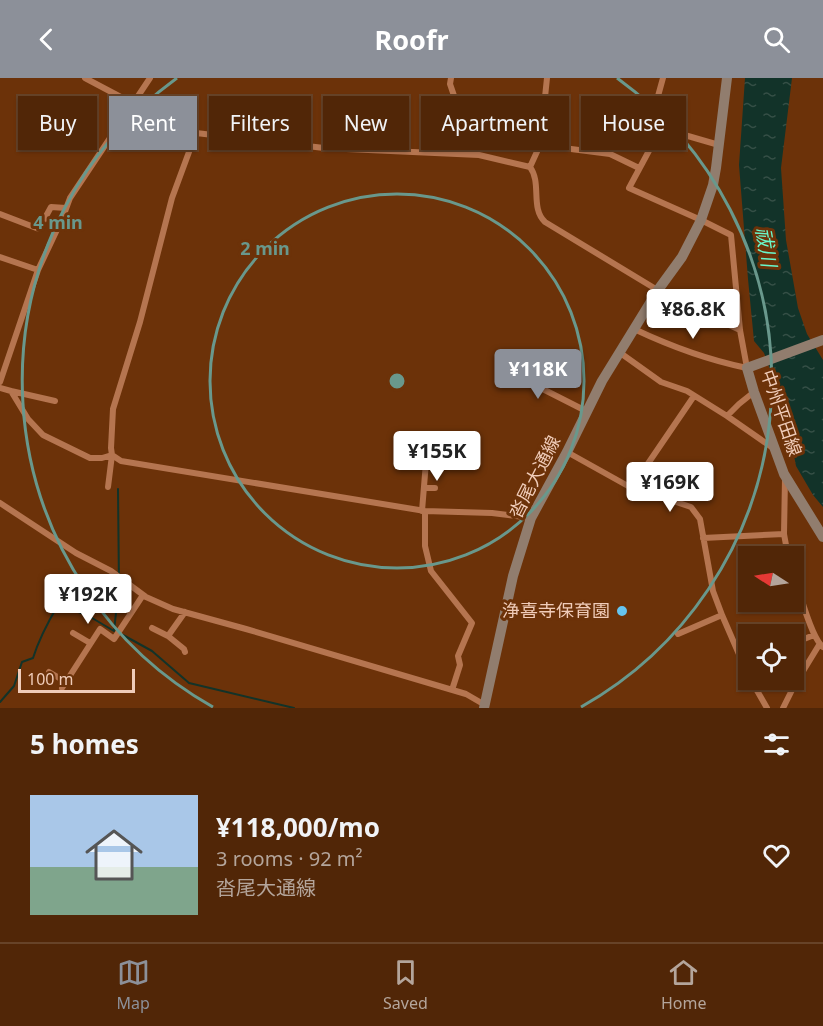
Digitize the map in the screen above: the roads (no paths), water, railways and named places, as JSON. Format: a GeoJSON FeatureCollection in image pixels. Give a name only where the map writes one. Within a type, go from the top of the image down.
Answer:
{"type":"FeatureCollection","features":[{"type":"Feature","properties":{"kind":"main road","name":"沓尾大通線"},"geometry":{"type":"LineString","coordinates":[[486,707],[513,576],[531,518],[619,351],[682,257],[701,220],[713,185],[727,78]]}},
{"type":"Feature","properties":{"kind":"main road","name":"中州平田線"},"geometry":{"type":"LineString","coordinates":[[822,341],[749,368],[754,392],[784,474],[823,537]]}},
{"type":"Feature","properties":{"kind":"street"},"geometry":{"type":"LineString","coordinates":[[85,78],[119,96]]}},
{"type":"Feature","properties":{"kind":"street"},"geometry":{"type":"LineString","coordinates":[[139,96],[150,78]]}},
{"type":"Feature","properties":{"kind":"street"},"geometry":{"type":"LineString","coordinates":[[451,78],[450,84],[462,119],[462,153]]}},
{"type":"Feature","properties":{"kind":"street"},"geometry":{"type":"LineString","coordinates":[[545,96],[547,78]]}},
{"type":"Feature","properties":{"kind":"street"},"geometry":{"type":"LineString","coordinates":[[658,96],[663,78]]}},
{"type":"Feature","properties":{"kind":"street"},"geometry":{"type":"LineString","coordinates":[[197,133],[324,148],[462,153],[530,167],[536,176],[538,208],[545,222],[669,297],[740,330]]}},
{"type":"Feature","properties":{"kind":"street"},"geometry":{"type":"LineString","coordinates":[[686,135],[719,145]]}},
{"type":"Feature","properties":{"kind":"street"},"geometry":{"type":"LineString","coordinates":[[1,380],[38,270],[70,198],[109,141]]}},
{"type":"Feature","properties":{"kind":"street"},"geometry":{"type":"LineString","coordinates":[[569,148],[610,153],[639,168]]}},
{"type":"Feature","properties":{"kind":"street"},"geometry":{"type":"LineString","coordinates":[[108,487],[112,455],[113,409],[140,322],[172,198],[190,150]]}},
{"type":"Feature","properties":{"kind":"street"},"geometry":{"type":"LineString","coordinates":[[530,167],[538,150]]}},
{"type":"Feature","properties":{"kind":"street"},"geometry":{"type":"LineString","coordinates":[[633,328],[720,363],[749,368],[740,330],[731,235],[629,188],[649,150]]}},
{"type":"Feature","properties":{"kind":"street"},"geometry":{"type":"LineString","coordinates":[[0,214],[39,229],[51,207],[66,208]]}},
{"type":"Feature","properties":{"kind":"street"},"geometry":{"type":"LineString","coordinates":[[0,257],[38,270]]}},
{"type":"Feature","properties":{"kind":"street"},"geometry":{"type":"LineString","coordinates":[[619,351],[661,382],[687,391],[776,450]]}},
{"type":"Feature","properties":{"kind":"street"},"geometry":{"type":"LineString","coordinates":[[506,365],[523,379],[586,411]]}},
{"type":"Feature","properties":{"kind":"street"},"geometry":{"type":"LineString","coordinates":[[0,388],[55,401]]}},
{"type":"Feature","properties":{"kind":"street"},"geometry":{"type":"LineString","coordinates":[[11,391],[28,419],[43,435],[90,458],[112,455]]}},
{"type":"Feature","properties":{"kind":"street"},"geometry":{"type":"LineString","coordinates":[[727,416],[754,392]]}},
{"type":"Feature","properties":{"kind":"street"},"geometry":{"type":"LineString","coordinates":[[632,487],[694,396]]}},
{"type":"Feature","properties":{"kind":"street"},"geometry":{"type":"LineString","coordinates":[[429,448],[423,511],[425,546],[431,570],[472,623],[458,656],[460,665],[452,690]]}},
{"type":"Feature","properties":{"kind":"street"},"geometry":{"type":"LineString","coordinates":[[567,452],[632,487],[691,507],[700,519],[713,591],[722,615],[738,645]]}},
{"type":"Feature","properties":{"kind":"street"},"geometry":{"type":"LineString","coordinates":[[112,455],[121,461],[423,511],[492,513],[531,518]]}},
{"type":"Feature","properties":{"kind":"street"},"geometry":{"type":"LineString","coordinates":[[784,474],[784,534],[786,546]]}},
{"type":"Feature","properties":{"kind":"street"},"geometry":{"type":"LineString","coordinates":[[424,488],[435,488]]}},
{"type":"Feature","properties":{"kind":"street"},"geometry":{"type":"LineString","coordinates":[[0,503],[76,553],[111,571],[156,602],[466,694],[486,707]]}},
{"type":"Feature","properties":{"kind":"street"},"geometry":{"type":"LineString","coordinates":[[704,538],[784,534]]}},
{"type":"Feature","properties":{"kind":"street"},"geometry":{"type":"LineString","coordinates":[[50,672],[64,685],[100,629],[114,639],[143,595]]}},
{"type":"Feature","properties":{"kind":"street"},"geometry":{"type":"LineString","coordinates":[[783,708],[794,686],[821,646],[814,635],[804,604]]}},
{"type":"Feature","properties":{"kind":"street"},"geometry":{"type":"LineString","coordinates":[[168,636],[185,612]]}},
{"type":"Feature","properties":{"kind":"street"},"geometry":{"type":"LineString","coordinates":[[678,634],[722,615]]}},
{"type":"Feature","properties":{"kind":"street"},"geometry":{"type":"LineString","coordinates":[[152,628],[168,636],[185,652]]}},
{"type":"Feature","properties":{"kind":"street"},"geometry":{"type":"LineString","coordinates":[[74,633],[90,644]]}},
{"type":"Feature","properties":{"kind":"street"},"geometry":{"type":"LineString","coordinates":[[804,639],[814,635]]}},
{"type":"Feature","properties":{"kind":"street"},"geometry":{"type":"LineString","coordinates":[[757,690],[767,708]]}},
{"type":"Feature","properties":{"kind":"water","name":"祓川"},"geometry":{"type":"Polygon","coordinates":[[[745,78],[792,78],[781,168],[786,240],[798,308],[807,334],[823,360],[823,507],[796,466],[786,414],[764,353],[754,341],[739,165],[745,78]]]}},
{"type":"Feature","properties":{"kind":"waterway"},"geometry":{"type":"LineString","coordinates":[[0,702],[14,686],[22,662],[33,658],[58,605],[87,615],[114,631],[119,586],[118,489]]}},
{"type":"Feature","properties":{"kind":"waterway"},"geometry":{"type":"LineString","coordinates":[[123,635],[152,651],[189,683],[294,708]]}},
{"type":"Feature","properties":{"kind":"place","name":"浄喜寺保育園"},"geometry":{"type":"Point","coordinates":[622,611]}}]}
